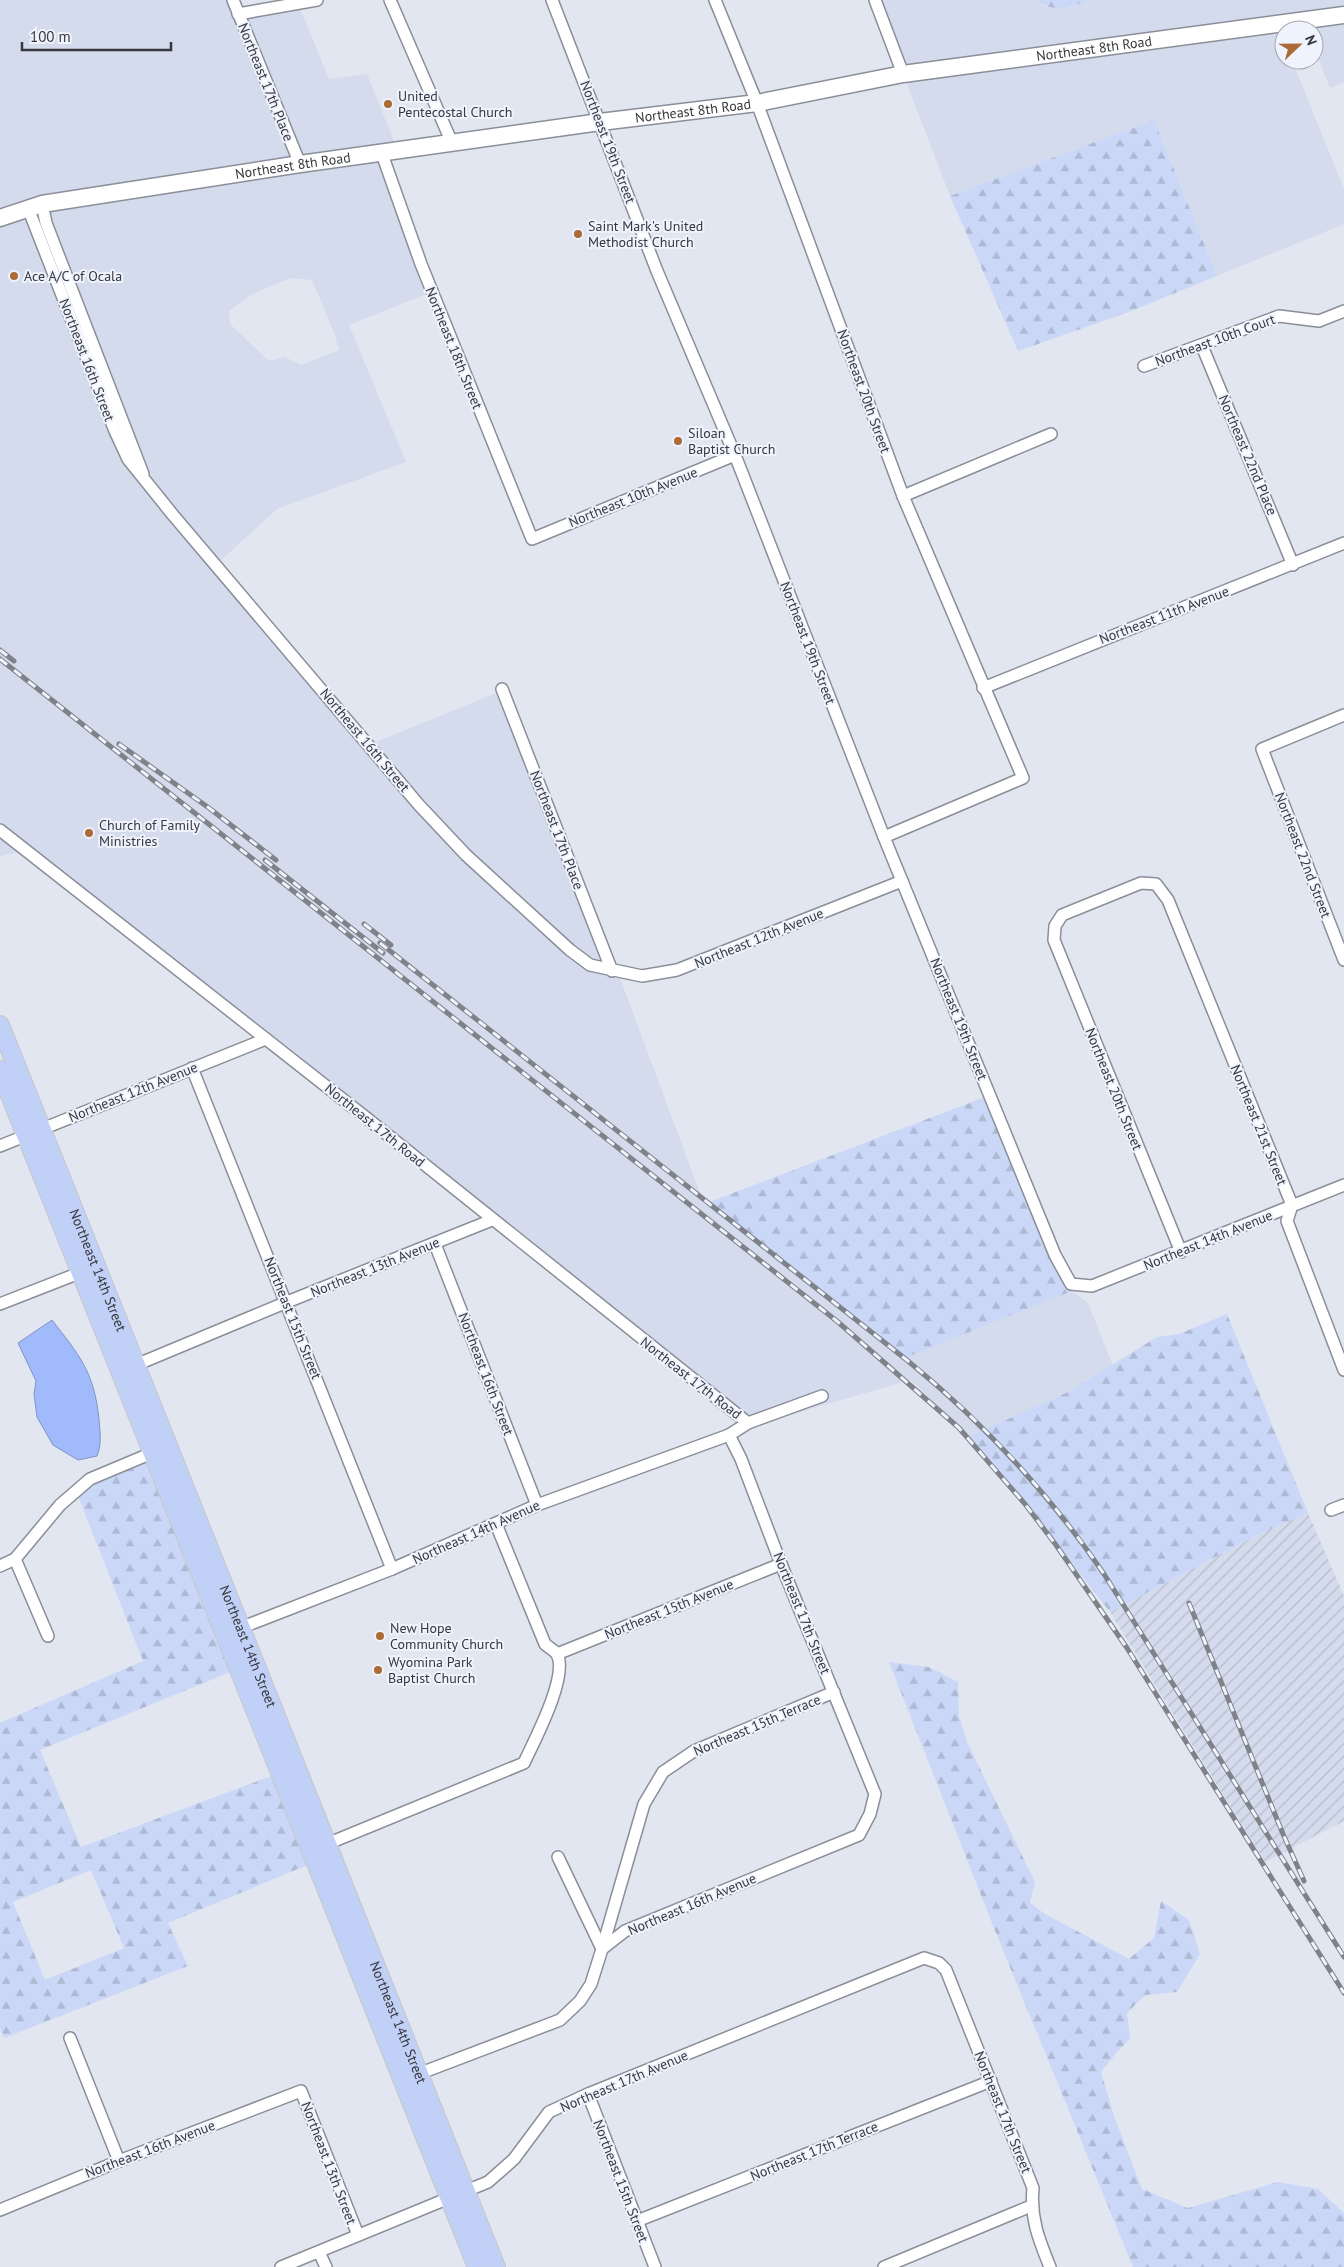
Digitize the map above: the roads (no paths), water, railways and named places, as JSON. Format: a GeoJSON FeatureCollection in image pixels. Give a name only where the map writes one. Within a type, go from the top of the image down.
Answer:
{"type":"FeatureCollection","features":[{"type":"Feature","properties":{"kind":"main road","name":"Northeast 8th Road"},"geometry":{"type":"LineString","coordinates":[[0,218],[35,206],[300,164],[600,122],[757,103],[903,74],[1344,15]]}},
{"type":"Feature","properties":{"kind":"main road","name":"Northeast 14th Street"},"geometry":{"type":"LineString","coordinates":[[0,1025],[34,1133],[88,1270],[120,1372],[160,1450],[241,1628],[319,1847],[410,2077],[458,2196],[496,2267]]}},
{"type":"Feature","properties":{"kind":"main road","name":"Northeast 14th Street"},"geometry":{"type":"LineString","coordinates":[[0,1070],[34,1133]]}},
{"type":"Feature","properties":{"kind":"main road","name":"Northeast 14th Street"},"geometry":{"type":"LineString","coordinates":[[88,1270],[136,1365],[160,1450],[224,1634],[319,1847]]}},
{"type":"Feature","properties":{"kind":"main road","name":"Northeast 14th Street"},"geometry":{"type":"LineString","coordinates":[[458,2196],[477,2267]]}},
{"type":"Feature","properties":{"kind":"street","name":"Northeast 17th Place"},"geometry":{"type":"LineString","coordinates":[[233,0],[300,164]]}},
{"type":"Feature","properties":{"kind":"street"},"geometry":{"type":"LineString","coordinates":[[238,14],[317,0]]}},
{"type":"Feature","properties":{"kind":"street"},"geometry":{"type":"LineString","coordinates":[[390,0],[452,143]]}},
{"type":"Feature","properties":{"kind":"street","name":"Northeast 19th Street"},"geometry":{"type":"LineString","coordinates":[[552,0],[657,271],[735,455],[884,837],[1055,1256],[1071,1284]]}},
{"type":"Feature","properties":{"kind":"street","name":"Northeast 20th Street"},"geometry":{"type":"LineString","coordinates":[[716,0],[757,103],[903,496],[1023,778],[884,837]]}},
{"type":"Feature","properties":{"kind":"street"},"geometry":{"type":"LineString","coordinates":[[875,0],[903,74]]}},
{"type":"Feature","properties":{"kind":"street","name":"Northeast 18th Street"},"geometry":{"type":"LineString","coordinates":[[382,154],[420,264],[532,540]]}},
{"type":"Feature","properties":{"kind":"street","name":"Northeast 16th Street"},"geometry":{"type":"LineString","coordinates":[[35,206],[46,223],[58,268],[101,379],[112,422],[128,459],[173,515],[371,748],[466,855],[570,950],[590,965],[612,971]]}},
{"type":"Feature","properties":{"kind":"street","name":"Northeast 10th Court"},"geometry":{"type":"LineString","coordinates":[[1144,366],[1279,316],[1319,321],[1344,311]]}},
{"type":"Feature","properties":{"kind":"street","name":"Northeast 22nd Place"},"geometry":{"type":"LineString","coordinates":[[1202,346],[1293,565]]}},
{"type":"Feature","properties":{"kind":"street","name":"Northeast 16th Street"},"geometry":{"type":"LineString","coordinates":[[101,379],[123,418],[145,478]]}},
{"type":"Feature","properties":{"kind":"street"},"geometry":{"type":"LineString","coordinates":[[112,422],[123,418]]}},
{"type":"Feature","properties":{"kind":"street"},"geometry":{"type":"LineString","coordinates":[[903,496],[1051,434]]}},
{"type":"Feature","properties":{"kind":"street","name":"Northeast 10th Avenue"},"geometry":{"type":"LineString","coordinates":[[532,540],[735,455]]}},
{"type":"Feature","properties":{"kind":"street","name":"Northeast 11th Avenue"},"geometry":{"type":"LineString","coordinates":[[984,688],[1293,565],[1343,547]]}},
{"type":"Feature","properties":{"kind":"street","name":"Northeast 17th Place"},"geometry":{"type":"LineString","coordinates":[[502,690],[612,971]]}},
{"type":"Feature","properties":{"kind":"street","name":"Northeast 22nd Street"},"geometry":{"type":"LineString","coordinates":[[1344,715],[1262,749],[1344,960]]}},
{"type":"Feature","properties":{"kind":"street","name":"Northeast 17th Road"},"geometry":{"type":"LineString","coordinates":[[0,830],[748,1423]]}},
{"type":"Feature","properties":{"kind":"street","name":"Northeast 12th Avenue"},"geometry":{"type":"LineString","coordinates":[[612,971],[642,976],[677,970],[902,881]]}},
{"type":"Feature","properties":{"kind":"street","name":"Northeast 20th Street"},"geometry":{"type":"LineString","coordinates":[[1156,884],[1141,883],[1062,915],[1055,926],[1054,940],[1180,1252]]}},
{"type":"Feature","properties":{"kind":"street","name":"Northeast 21st Street"},"geometry":{"type":"LineString","coordinates":[[1156,884],[1168,900],[1292,1206],[1287,1221],[1344,1370]]}},
{"type":"Feature","properties":{"kind":"street","name":"Northeast 12th Avenue"},"geometry":{"type":"LineString","coordinates":[[0,1146],[266,1039]]}},
{"type":"Feature","properties":{"kind":"street","name":"Northeast 15th Street"},"geometry":{"type":"LineString","coordinates":[[192,1068],[392,1569]]}},
{"type":"Feature","properties":{"kind":"street","name":"Northeast 14th Avenue"},"geometry":{"type":"LineString","coordinates":[[1071,1284],[1092,1286],[1344,1185]]}},
{"type":"Feature","properties":{"kind":"street","name":"Northeast 13th Avenue"},"geometry":{"type":"LineString","coordinates":[[120,1372],[287,1302],[492,1220]]}},
{"type":"Feature","properties":{"kind":"street","name":"Northeast 16th Street"},"geometry":{"type":"LineString","coordinates":[[435,1244],[537,1505]]}},
{"type":"Feature","properties":{"kind":"street"},"geometry":{"type":"LineString","coordinates":[[0,1304],[88,1270]]}},
{"type":"Feature","properties":{"kind":"street"},"geometry":{"type":"LineString","coordinates":[[729,1435],[748,1423],[822,1396]]}},
{"type":"Feature","properties":{"kind":"street","name":"Northeast 14th Avenue"},"geometry":{"type":"LineString","coordinates":[[224,1634],[392,1569],[537,1505],[729,1435]]}},
{"type":"Feature","properties":{"kind":"street","name":"Northeast 17th Street"},"geometry":{"type":"LineString","coordinates":[[729,1435],[742,1459],[781,1564],[875,1794],[870,1814]]}},
{"type":"Feature","properties":{"kind":"street"},"geometry":{"type":"LineString","coordinates":[[0,1566],[15,1559],[60,1505],[90,1479],[160,1450]]}},
{"type":"Feature","properties":{"kind":"street"},"geometry":{"type":"LineString","coordinates":[[1331,1510],[1344,1505]]}},
{"type":"Feature","properties":{"kind":"street"},"geometry":{"type":"LineString","coordinates":[[319,1847],[524,1763],[547,1715],[560,1671],[557,1654],[545,1644],[496,1524]]}},
{"type":"Feature","properties":{"kind":"street"},"geometry":{"type":"LineString","coordinates":[[15,1559],[48,1636]]}},
{"type":"Feature","properties":{"kind":"street","name":"Northeast 15th Avenue"},"geometry":{"type":"LineString","coordinates":[[557,1654],[781,1564]]}},
{"type":"Feature","properties":{"kind":"street","name":"Northeast 15th Terrace"},"geometry":{"type":"LineString","coordinates":[[602,1948],[644,1804],[663,1772],[694,1751],[834,1692]]}},
{"type":"Feature","properties":{"kind":"street","name":"Northeast 16th Avenue"},"geometry":{"type":"LineString","coordinates":[[602,1948],[625,1931],[859,1835],[870,1814]]}},
{"type":"Feature","properties":{"kind":"street"},"geometry":{"type":"LineString","coordinates":[[410,2077],[560,2020],[580,2002],[591,1984],[602,1948],[558,1857]]}},
{"type":"Feature","properties":{"kind":"street","name":"Northeast 17th Avenue"},"geometry":{"type":"LineString","coordinates":[[281,2267],[458,2196],[488,2182],[514,2159],[549,2112],[588,2094],[924,1958],[939,1963]]}},
{"type":"Feature","properties":{"kind":"street","name":"Northeast 17th Street"},"geometry":{"type":"LineString","coordinates":[[939,1963],[946,1970],[1033,2188],[1031,2206],[1034,2228],[1050,2267]]}},
{"type":"Feature","properties":{"kind":"street"},"geometry":{"type":"LineString","coordinates":[[70,2038],[118,2161]]}},
{"type":"Feature","properties":{"kind":"street","name":"Northeast 17th Terrace"},"geometry":{"type":"LineString","coordinates":[[637,2221],[991,2081]]}},
{"type":"Feature","properties":{"kind":"street","name":"Northeast 16th Avenue"},"geometry":{"type":"LineString","coordinates":[[0,2210],[118,2161],[301,2091]]}},
{"type":"Feature","properties":{"kind":"street","name":"Northeast 13th Street"},"geometry":{"type":"LineString","coordinates":[[301,2091],[358,2235]]}},
{"type":"Feature","properties":{"kind":"street","name":"Northeast 15th Street"},"geometry":{"type":"LineString","coordinates":[[588,2094],[655,2267]]}},
{"type":"Feature","properties":{"kind":"street"},"geometry":{"type":"LineString","coordinates":[[884,2267],[1031,2206]]}},
{"type":"Feature","properties":{"kind":"street"},"geometry":{"type":"LineString","coordinates":[[319,2252],[326,2267]]}},
{"type":"Feature","properties":{"kind":"water"},"geometry":{"type":"Polygon","coordinates":[[[52,1320],[84,1365],[93,1389],[97,1403],[100,1433],[100,1447],[97,1456],[78,1460],[53,1445],[37,1417],[34,1394],[36,1381],[18,1343],[52,1320]]]}},
{"type":"Feature","properties":{"kind":"railway"},"geometry":{"type":"LineString","coordinates":[[0,650],[14,661]]}},
{"type":"Feature","properties":{"kind":"railway"},"geometry":{"type":"LineString","coordinates":[[0,659],[838,1322],[959,1428],[1025,1504],[1056,1545],[1127,1648],[1344,1993]]}},
{"type":"Feature","properties":{"kind":"railway"},"geometry":{"type":"LineString","coordinates":[[119,744],[209,808],[276,860]]}},
{"type":"Feature","properties":{"kind":"railway"},"geometry":{"type":"LineString","coordinates":[[265,860],[383,953]]}},
{"type":"Feature","properties":{"kind":"railway"},"geometry":{"type":"LineString","coordinates":[[364,924],[391,945]]}},
{"type":"Feature","properties":{"kind":"railway"},"geometry":{"type":"LineString","coordinates":[[380,943],[908,1361],[963,1409],[1014,1460],[1061,1515],[1104,1574],[1344,1957]]}},
{"type":"Feature","properties":{"kind":"railway"},"geometry":{"type":"LineString","coordinates":[[1189,1603],[1304,1881]]}},
{"type":"Feature","properties":{"kind":"place","name":"United Pentecostal Church"},"geometry":{"type":"Point","coordinates":[388,104]}},
{"type":"Feature","properties":{"kind":"place","name":"Saint Mark's United Methodist Church"},"geometry":{"type":"Point","coordinates":[578,234]}},
{"type":"Feature","properties":{"kind":"place","name":"Ace A/C of Ocala"},"geometry":{"type":"Point","coordinates":[14,276]}},
{"type":"Feature","properties":{"kind":"place","name":"Siloan Baptist Church"},"geometry":{"type":"Point","coordinates":[678,441]}},
{"type":"Feature","properties":{"kind":"place","name":"Church of Family Ministries"},"geometry":{"type":"Point","coordinates":[89,833]}},
{"type":"Feature","properties":{"kind":"place","name":"New Hope Community Church"},"geometry":{"type":"Point","coordinates":[380,1636]}},
{"type":"Feature","properties":{"kind":"place","name":"Wyomina Park Baptist Church"},"geometry":{"type":"Point","coordinates":[378,1670]}}]}
